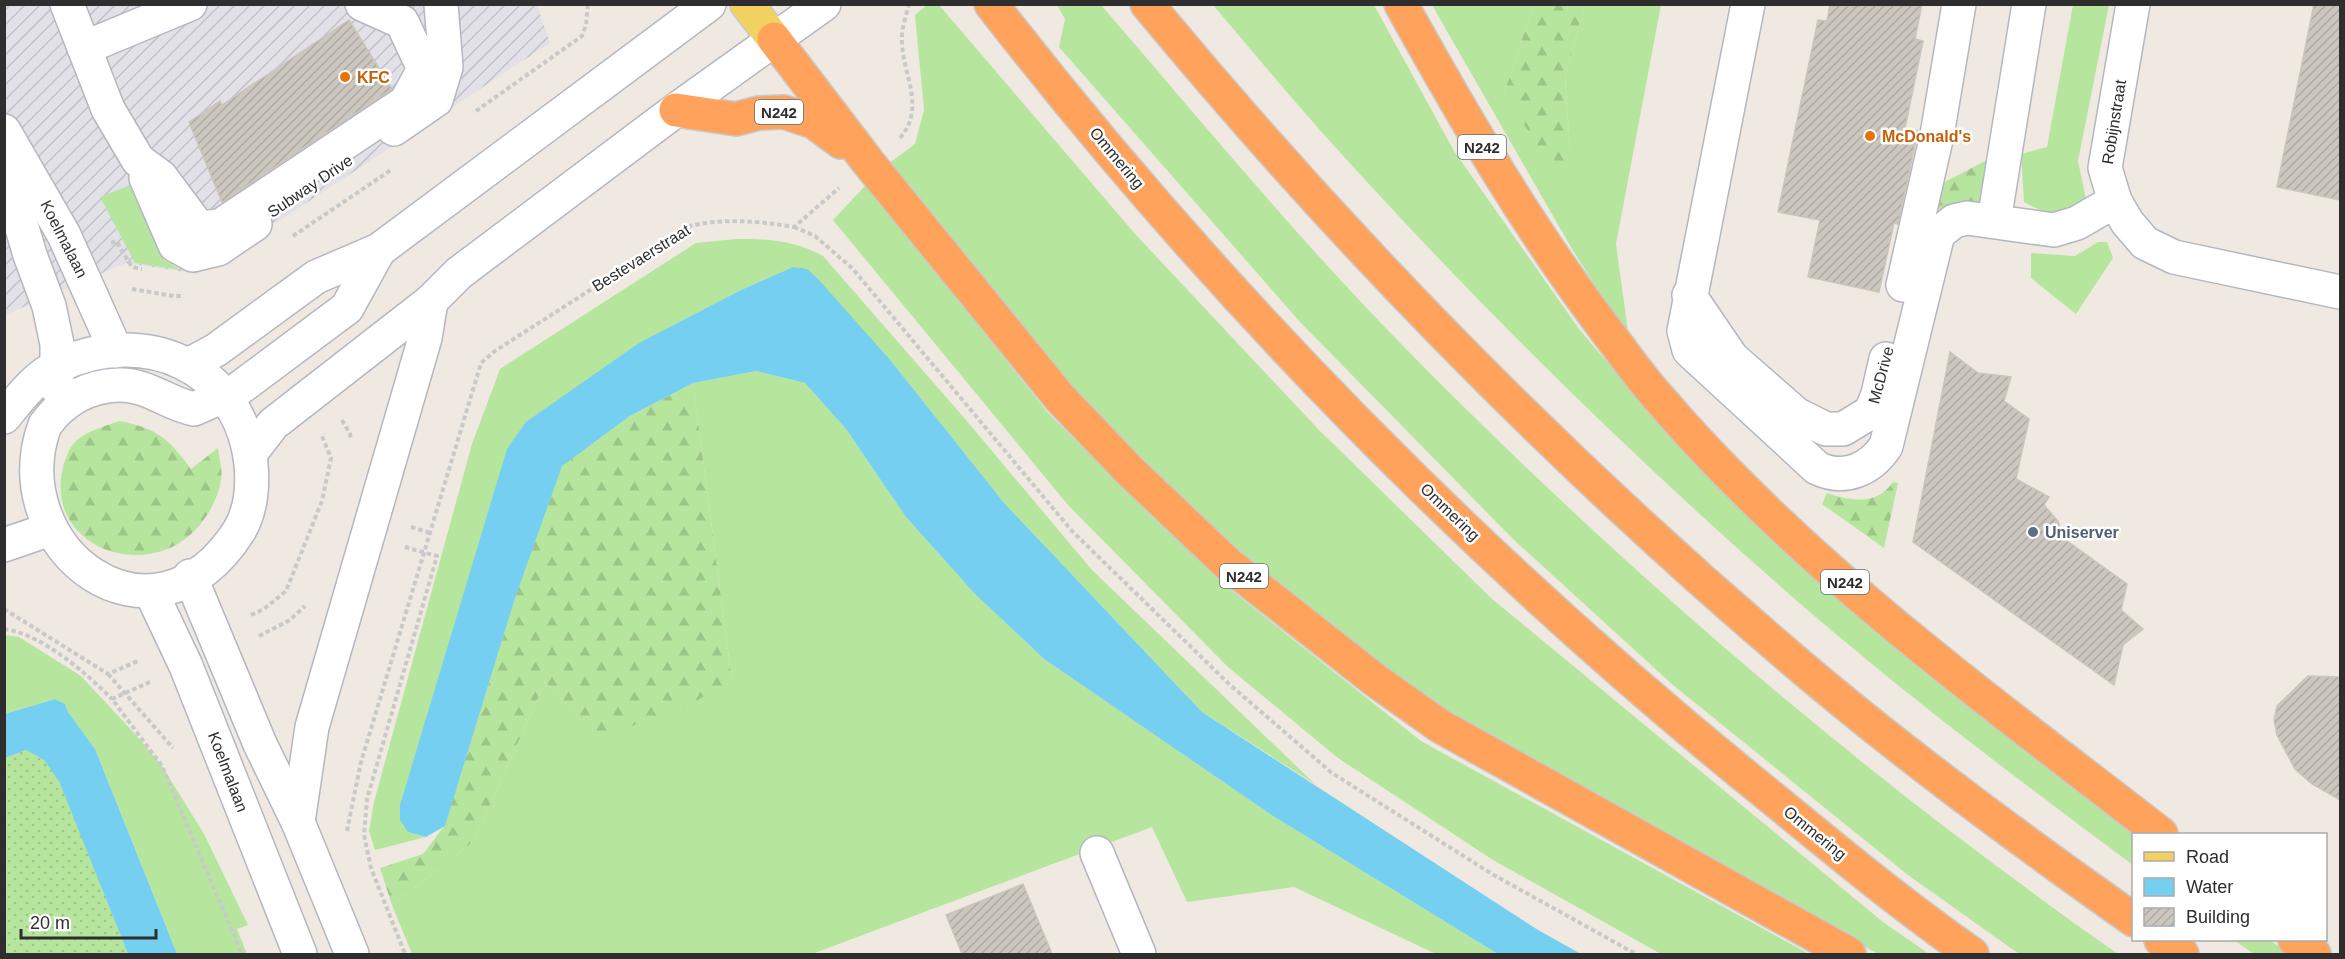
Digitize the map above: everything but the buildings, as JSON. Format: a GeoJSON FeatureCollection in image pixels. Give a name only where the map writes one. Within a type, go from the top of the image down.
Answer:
{"type":"FeatureCollection","features":[{"type":"Feature","properties":{"kind":"highway"},"geometry":{"type":"LineString","coordinates":[[1147,4],[1353,241],[1468,361],[1597,486],[1842,700],[2024,842],[2132,919]]}},
{"type":"Feature","properties":{"kind":"highway","name":"N242"},"geometry":{"type":"LineString","coordinates":[[1401,4],[1461,113],[1531,226],[1656,395],[1707,452],[1802,545],[1865,599],[2160,833]]}},
{"type":"Feature","properties":{"kind":"highway","name":"Ommering"},"geometry":{"type":"LineString","coordinates":[[998,14],[1143,189],[1249,310],[1438,500],[1580,635],[1677,721],[1863,871],[1972,954]]}},
{"type":"Feature","properties":{"kind":"highway","name":"N242"},"geometry":{"type":"LineString","coordinates":[[774,39],[868,162],[1060,398],[1130,471],[1229,565],[1375,680],[1440,726],[1849,954]]}},
{"type":"Feature","properties":{"kind":"highway","name":"N242"},"geometry":{"type":"LineString","coordinates":[[676,110],[735,118],[784,112],[801,116],[814,122],[868,162]]}},
{"type":"Feature","properties":{"kind":"highway"},"geometry":{"type":"LineString","coordinates":[[2164,941],[2182,954]]}},
{"type":"Feature","properties":{"kind":"highway"},"geometry":{"type":"LineString","coordinates":[[2298,941],[2314,954]]}},
{"type":"Feature","properties":{"kind":"main road","name":"N242"},"geometry":{"type":"LineString","coordinates":[[747,4],[774,39]]}},
{"type":"Feature","properties":{"kind":"street"},"geometry":{"type":"LineString","coordinates":[[67,4],[108,109],[149,168],[199,228],[220,225],[406,102],[424,69],[402,22],[362,4]]}},
{"type":"Feature","properties":{"kind":"street"},"geometry":{"type":"LineString","coordinates":[[84,48],[190,4]]}},
{"type":"Feature","properties":{"kind":"street","name":"Subway Drive"},"geometry":{"type":"LineString","coordinates":[[149,168],[174,245],[193,255],[218,249],[436,100],[446,67],[441,4]]}},
{"type":"Feature","properties":{"kind":"street"},"geometry":{"type":"LineString","coordinates":[[188,365],[216,350],[316,277],[379,249],[709,4]]}},
{"type":"Feature","properties":{"kind":"street"},"geometry":{"type":"LineString","coordinates":[[250,454],[273,424],[431,301],[459,273],[676,110],[824,4]]}},
{"type":"Feature","properties":{"kind":"street"},"geometry":{"type":"LineString","coordinates":[[1749,4],[1689,295],[1684,331],[1689,350],[1817,468],[1843,475],[1877,459],[1886,446],[1938,234],[1954,221],[1967,218],[2054,230],[2077,223],[2115,201]]}},
{"type":"Feature","properties":{"kind":"street","name":"McDrive"},"geometry":{"type":"LineString","coordinates":[[1689,295],[1732,358],[1796,414],[1826,429],[1843,429],[1871,412],[1878,394],[1937,135],[1959,4]]}},
{"type":"Feature","properties":{"kind":"street"},"geometry":{"type":"LineString","coordinates":[[1994,222],[2029,4]]}},
{"type":"Feature","properties":{"kind":"street","name":"Robijnstraat"},"geometry":{"type":"LineString","coordinates":[[2133,4],[2105,168],[2115,201],[2127,222],[2145,243],[2174,257],[2340,292]]}},
{"type":"Feature","properties":{"kind":"street","name":"Koelmalaan"},"geometry":{"type":"LineString","coordinates":[[4,131],[64,235],[116,351]]}},
{"type":"Feature","properties":{"kind":"street","name":"Koelmalaan"},"geometry":{"type":"LineString","coordinates":[[4,166],[30,255],[49,306],[57,344],[57,408]]}},
{"type":"Feature","properties":{"kind":"street"},"geometry":{"type":"LineString","coordinates":[[4,417],[34,382],[57,366],[81,358],[116,351],[158,352],[188,365],[225,397],[238,417],[250,454],[252,479],[250,503],[242,526],[228,547],[211,564],[165,589],[151,592],[129,591],[86,578],[67,566],[36,534],[27,505],[25,479],[30,455],[40,433],[57,408],[86,391],[115,385],[143,388],[194,409],[225,397],[326,326],[347,308],[379,249]]}},
{"type":"Feature","properties":{"kind":"street"},"geometry":{"type":"LineString","coordinates":[[298,822],[312,728],[425,338],[431,301]]}},
{"type":"Feature","properties":{"kind":"street"},"geometry":{"type":"LineString","coordinates":[[4,545],[36,534]]}},
{"type":"Feature","properties":{"kind":"street"},"geometry":{"type":"LineString","coordinates":[[190,576],[260,744],[298,822],[352,954]]}},
{"type":"Feature","properties":{"kind":"street","name":"Koelmalaan"},"geometry":{"type":"LineString","coordinates":[[151,592],[186,666],[300,954]]}},
{"type":"Feature","properties":{"kind":"street"},"geometry":{"type":"LineString","coordinates":[[1097,853],[1139,954]]}},
{"type":"Feature","properties":{"kind":"path"},"geometry":{"type":"LineString","coordinates":[[794,227],[868,162],[898,140],[907,129],[913,112],[910,80],[902,42],[909,4]]}},
{"type":"Feature","properties":{"kind":"path","name":"Bestevaerstraat"},"geometry":{"type":"LineString","coordinates":[[346,836],[361,762],[481,363],[495,351],[690,226],[716,220],[743,219],[794,227],[815,236],[853,269],[1072,531],[1229,684],[1332,773],[1492,874],[1636,954]]}},
{"type":"Feature","properties":{"kind":"path"},"geometry":{"type":"LineString","coordinates":[[4,629],[20,631],[84,671],[112,699]]}},
{"type":"Feature","properties":{"kind":"shaded area"},"geometry":{"type":"Polygon","coordinates":[[[5,5],[537,5],[550,43],[198,274],[126,263],[5,315],[5,5]]]}},
{"type":"Feature","properties":{"kind":"green space"},"geometry":{"type":"Polygon","coordinates":[[[927,5],[939,5],[1136,235],[1319,430],[1491,598],[1883,922],[1929,954],[1878,954],[1509,750],[1413,689],[1252,568],[1101,428],[888,164],[915,144],[924,110],[915,15],[927,5]]]}},
{"type":"Feature","properties":{"kind":"green space"},"geometry":{"type":"Polygon","coordinates":[[[1057,5],[1101,5],[1254,183],[1372,314],[1495,438],[1665,595],[1841,745],[2024,887],[2118,954],[2019,954],[1908,875],[1673,685],[1514,540],[1301,323],[1059,47],[1065,19],[1057,5]]]}},
{"type":"Feature","properties":{"kind":"green space"},"geometry":{"type":"Polygon","coordinates":[[[1213,5],[1374,5],[1454,151],[1579,329],[1645,407],[2138,833],[2132,833],[2132,864],[1873,665],[1789,594],[1671,488],[1500,322],[1391,207],[1213,5]]]}},
{"type":"Feature","properties":{"kind":"green space"},"geometry":{"type":"Polygon","coordinates":[[[1432,5],[1533,5],[1504,94],[1570,150],[1565,76],[1585,5],[1661,5],[1616,244],[1629,339],[1572,249],[1432,5]]]}},
{"type":"Feature","properties":{"kind":"green space"},"geometry":{"type":"Polygon","coordinates":[[[1533,5],[1585,5],[1565,76],[1570,150],[1563,184],[1504,94],[1533,5]]]}},
{"type":"Feature","properties":{"kind":"green space"},"geometry":{"type":"Polygon","coordinates":[[[2073,5],[2109,5],[2078,161],[2086,199],[2070,210],[2049,213],[2024,202],[2021,154],[2047,147],[2073,5]]]}},
{"type":"Feature","properties":{"kind":"green space"},"geometry":{"type":"Polygon","coordinates":[[[1987,160],[1982,201],[1933,210],[1939,185],[1987,160]]]}},
{"type":"Feature","properties":{"kind":"green space"},"geometry":{"type":"Polygon","coordinates":[[[130,185],[164,260],[181,270],[135,263],[100,197],[130,185]]]}},
{"type":"Feature","properties":{"kind":"green space"},"geometry":{"type":"Polygon","coordinates":[[[866,185],[1049,414],[1221,582],[1421,741],[1809,954],[1661,954],[1493,860],[1338,758],[1228,667],[1068,505],[833,220],[866,185]]]}},
{"type":"Feature","properties":{"kind":"green space"},"geometry":{"type":"Polygon","coordinates":[[[736,239],[781,242],[802,247],[823,256],[966,420],[1092,570],[1315,784],[1202,712],[1005,504],[891,361],[793,267],[741,290],[640,343],[408,832],[426,837],[375,850],[369,831],[374,802],[472,444],[500,369],[696,243],[736,239]]]}},
{"type":"Feature","properties":{"kind":"green space"},"geometry":{"type":"Polygon","coordinates":[[[2098,242],[2107,242],[2113,258],[2076,314],[2031,278],[2031,253],[2075,256],[2098,242]]]}},
{"type":"Feature","properties":{"kind":"green space"},"geometry":{"type":"Polygon","coordinates":[[[756,371],[805,383],[846,429],[906,517],[974,593],[1044,659],[1273,816],[1498,954],[1436,954],[1294,887],[1187,902],[1152,827],[812,954],[412,954],[392,905],[474,841],[545,682],[587,726],[732,681],[693,383],[756,371]]]}},
{"type":"Feature","properties":{"kind":"green space"},"geometry":{"type":"Polygon","coordinates":[[[693,383],[732,681],[685,707],[607,735],[587,726],[545,682],[474,841],[392,905],[380,868],[423,854],[445,825],[515,598],[562,466],[630,416],[693,383]]]}},
{"type":"Feature","properties":{"kind":"green space"},"geometry":{"type":"Polygon","coordinates":[[[119,421],[143,427],[161,436],[169,442],[191,469],[218,448],[221,476],[214,503],[196,530],[169,548],[147,554],[123,554],[102,548],[83,536],[69,519],[61,498],[62,472],[69,450],[77,440],[87,434],[119,421]]]}},
{"type":"Feature","properties":{"kind":"green space"},"geometry":{"type":"Polygon","coordinates":[[[1893,482],[1898,483],[1884,548],[1822,504],[1827,493],[1863,500],[1879,495],[1893,482]]]}},
{"type":"Feature","properties":{"kind":"green space"},"geometry":{"type":"Polygon","coordinates":[[[4,635],[19,637],[81,676],[162,766],[204,834],[248,925],[237,929],[247,954],[177,954],[95,749],[68,712],[65,704],[55,699],[5,714],[4,635]]]}},
{"type":"Feature","properties":{"kind":"green space"},"geometry":{"type":"Polygon","coordinates":[[[26,750],[44,760],[60,781],[128,954],[5,954],[5,758],[26,750]]]}},
{"type":"Feature","properties":{"kind":"green space"},"geometry":{"type":"Polygon","coordinates":[[[2235,941],[2271,941],[2289,954],[2254,954],[2235,941]]]}},
{"type":"Feature","properties":{"kind":"water"},"geometry":{"type":"Polygon","coordinates":[[[793,267],[807,269],[818,279],[891,361],[1005,504],[1202,712],[1538,930],[1581,954],[1498,954],[1273,816],[1044,659],[974,593],[906,517],[846,429],[805,383],[756,371],[693,383],[630,416],[562,466],[515,598],[445,826],[426,837],[408,832],[400,820],[400,805],[507,449],[526,422],[639,343],[741,290],[793,267]]]}},
{"type":"Feature","properties":{"kind":"water"},"geometry":{"type":"Polygon","coordinates":[[[55,699],[65,704],[68,712],[95,749],[177,954],[128,954],[59,781],[44,760],[26,750],[5,758],[5,714],[55,699]]]}},
{"type":"Feature","properties":{"kind":"place","name":"KFC"},"geometry":{"type":"Point","coordinates":[345,77]}},
{"type":"Feature","properties":{"kind":"place","name":"McDonald's"},"geometry":{"type":"Point","coordinates":[1870,136]}},
{"type":"Feature","properties":{"kind":"place","name":"Uniserver"},"geometry":{"type":"Point","coordinates":[2033,532]}}]}
